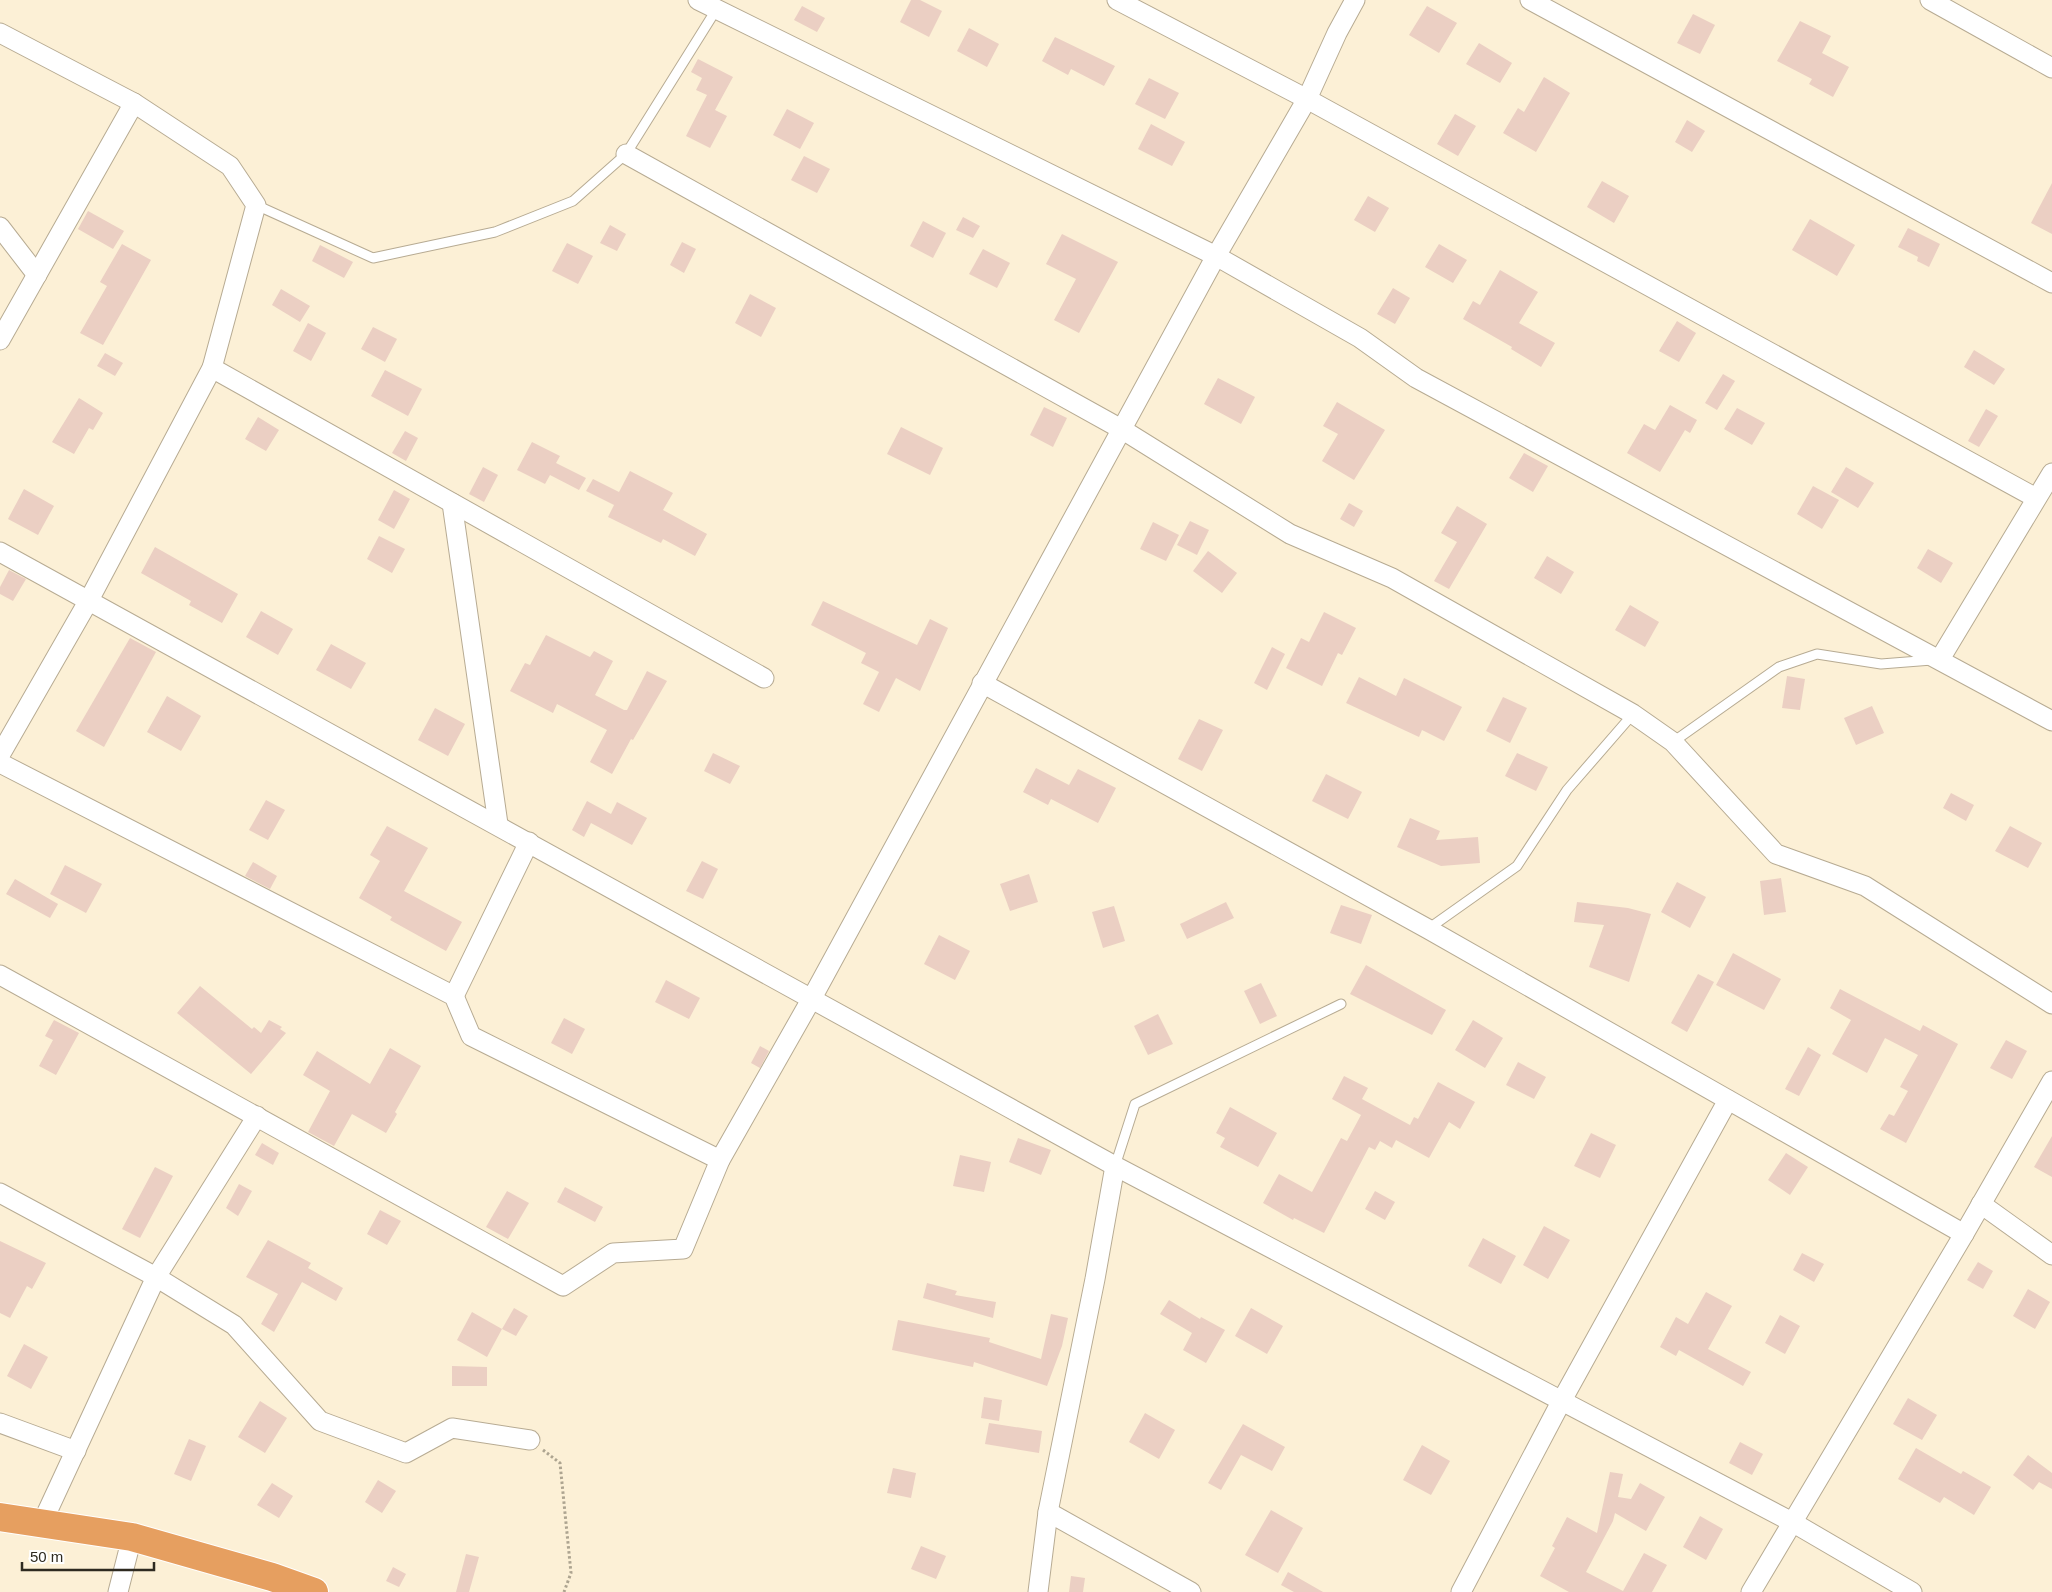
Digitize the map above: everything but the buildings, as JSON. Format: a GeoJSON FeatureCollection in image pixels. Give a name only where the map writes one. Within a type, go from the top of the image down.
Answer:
{"type":"FeatureCollection","features":[{"type":"Feature","properties":{"kind":"highway"},"geometry":{"type":"LineString","coordinates":[[0,1517],[132,1537],[272,1577],[314,1592]]}},
{"type":"Feature","properties":{"kind":"street"},"geometry":{"type":"LineString","coordinates":[[698,0],[1216,256],[1360,338],[1416,378],[2052,721]]}},
{"type":"Feature","properties":{"kind":"street"},"geometry":{"type":"LineString","coordinates":[[1117,0],[1307,100],[2036,498]]}},
{"type":"Feature","properties":{"kind":"street"},"geometry":{"type":"LineString","coordinates":[[0,974],[563,1286],[614,1253],[683,1249],[720,1160],[812,998],[982,683],[1123,430],[1216,256],[1307,100],[1337,33],[1355,0]]}},
{"type":"Feature","properties":{"kind":"street"},"geometry":{"type":"LineString","coordinates":[[1530,0],[2052,283]]}},
{"type":"Feature","properties":{"kind":"street"},"geometry":{"type":"LineString","coordinates":[[1930,0],[2052,68]]}},
{"type":"Feature","properties":{"kind":"street"},"geometry":{"type":"LineString","coordinates":[[0,33],[134,103],[230,166],[256,204],[212,368],[89,600],[0,755]]}},
{"type":"Feature","properties":{"kind":"street"},"geometry":{"type":"LineString","coordinates":[[0,340],[134,103]]}},
{"type":"Feature","properties":{"kind":"street"},"geometry":{"type":"LineString","coordinates":[[626,154],[1123,430],[1290,534],[1392,578],[1633,714],[1673,742],[1776,854],[1866,886],[2052,1004]]}},
{"type":"Feature","properties":{"kind":"street"},"geometry":{"type":"LineString","coordinates":[[0,227],[37,275]]}},
{"type":"Feature","properties":{"kind":"street"},"geometry":{"type":"LineString","coordinates":[[212,368],[764,678]]}},
{"type":"Feature","properties":{"kind":"street"},"geometry":{"type":"LineString","coordinates":[[1940,659],[2052,473]]}},
{"type":"Feature","properties":{"kind":"street"},"geometry":{"type":"LineString","coordinates":[[452,503],[498,824]]}},
{"type":"Feature","properties":{"kind":"street"},"geometry":{"type":"LineString","coordinates":[[0,552],[498,824],[1115,1166],[1792,1522],[1912,1592]]}},
{"type":"Feature","properties":{"kind":"street"},"geometry":{"type":"LineString","coordinates":[[982,683],[1428,929],[1964,1234]]}},
{"type":"Feature","properties":{"kind":"street"},"geometry":{"type":"LineString","coordinates":[[0,763],[454,996],[471,1036],[720,1160]]}},
{"type":"Feature","properties":{"kind":"street"},"geometry":{"type":"LineString","coordinates":[[454,996],[530,842]]}},
{"type":"Feature","properties":{"kind":"street"},"geometry":{"type":"LineString","coordinates":[[1751,1592],[1964,1234],[2052,1081]]}},
{"type":"Feature","properties":{"kind":"street"},"geometry":{"type":"LineString","coordinates":[[1461,1592],[1561,1402],[1728,1100]]}},
{"type":"Feature","properties":{"kind":"street"},"geometry":{"type":"LineString","coordinates":[[42,1523],[156,1277],[257,1116]]}},
{"type":"Feature","properties":{"kind":"street"},"geometry":{"type":"LineString","coordinates":[[1038,1592],[1048,1512],[1095,1279],[1115,1166]]}},
{"type":"Feature","properties":{"kind":"street"},"geometry":{"type":"LineString","coordinates":[[0,1193],[156,1277],[234,1326],[320,1421],[406,1452],[452,1428],[530,1440]]}},
{"type":"Feature","properties":{"kind":"street"},"geometry":{"type":"LineString","coordinates":[[1981,1204],[2052,1255]]}},
{"type":"Feature","properties":{"kind":"street"},"geometry":{"type":"LineString","coordinates":[[0,1423],[76,1451]]}},
{"type":"Feature","properties":{"kind":"street"},"geometry":{"type":"LineString","coordinates":[[1048,1512],[1191,1592]]}},
{"type":"Feature","properties":{"kind":"street"},"geometry":{"type":"LineString","coordinates":[[118,1592],[132,1537]]}},
{"type":"Feature","properties":{"kind":"lane"},"geometry":{"type":"LineString","coordinates":[[256,204],[373,258],[495,232],[573,201],[626,154],[716,10]]}},
{"type":"Feature","properties":{"kind":"lane"},"geometry":{"type":"LineString","coordinates":[[1673,742],[1779,667],[1818,654],[1881,664],[1940,659]]}},
{"type":"Feature","properties":{"kind":"lane"},"geometry":{"type":"LineString","coordinates":[[1428,929],[1516,866],[1566,790],[1633,714]]}},
{"type":"Feature","properties":{"kind":"lane"},"geometry":{"type":"LineString","coordinates":[[1115,1166],[1135,1104],[1340,1004]]}},
{"type":"Feature","properties":{"kind":"path"},"geometry":{"type":"LineString","coordinates":[[530,1440],[560,1463],[571,1573],[564,1592]]}}]}
